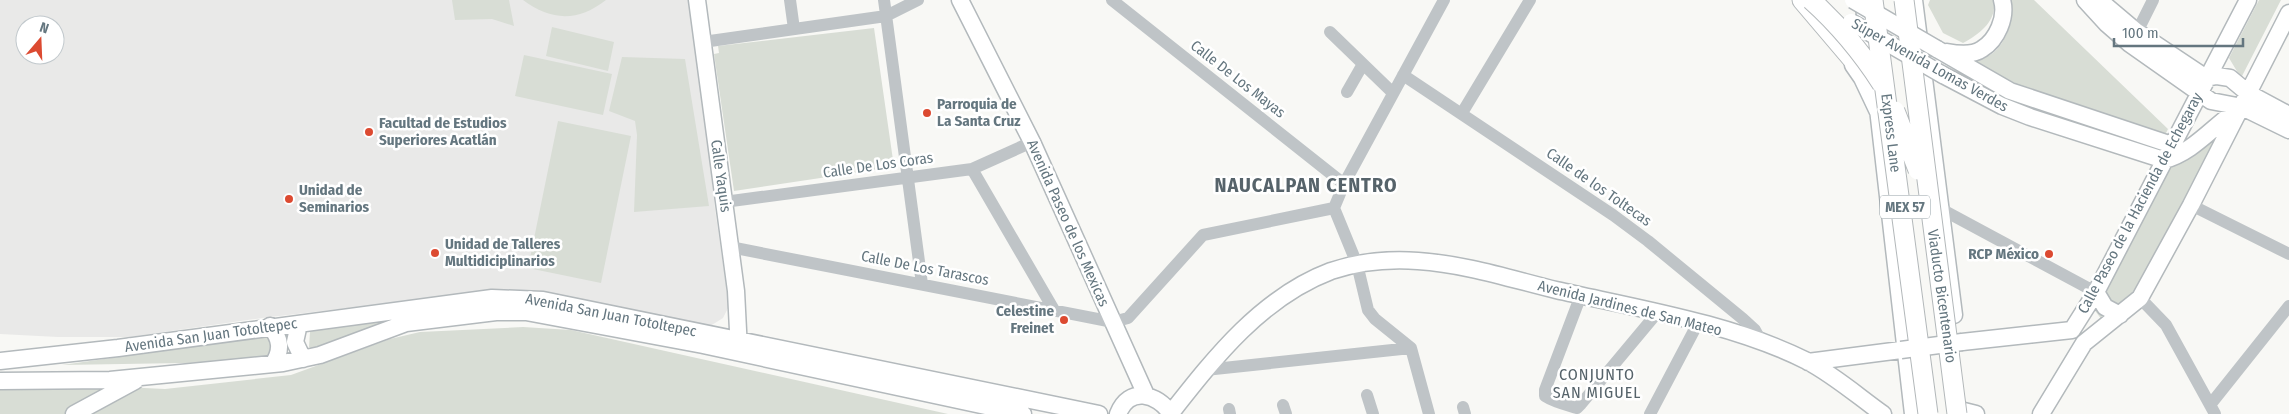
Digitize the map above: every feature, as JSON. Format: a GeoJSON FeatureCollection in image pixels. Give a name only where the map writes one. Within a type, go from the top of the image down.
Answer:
{"type":"FeatureCollection","features":[{"type":"Feature","properties":{"kind":"highway"},"geometry":{"type":"LineString","coordinates":[[1802,0],[1864,73],[1882,120]]}},
{"type":"Feature","properties":{"kind":"highway"},"geometry":{"type":"LineString","coordinates":[[1812,0],[1848,37],[1866,59],[1885,90],[1935,206]]}},
{"type":"Feature","properties":{"kind":"highway"},"geometry":{"type":"LineString","coordinates":[[1868,0],[1918,414]]}},
{"type":"Feature","properties":{"kind":"highway","name":"Express Lane"},"geometry":{"type":"LineString","coordinates":[[1875,0],[1928,414]]}},
{"type":"Feature","properties":{"kind":"highway","name":"MEX 57"},"geometry":{"type":"LineString","coordinates":[[1875,0],[1932,414]]}},
{"type":"Feature","properties":{"kind":"highway","name":"MEX 57"},"geometry":{"type":"LineString","coordinates":[[1898,0],[1962,413]]}},
{"type":"Feature","properties":{"kind":"highway","name":"Viaducto Bicentenario"},"geometry":{"type":"LineString","coordinates":[[1914,2],[1935,206],[1962,413]]}},
{"type":"Feature","properties":{"kind":"main road","name":"Calle Yaquis"},"geometry":{"type":"LineString","coordinates":[[697,0],[736,291],[739,347]]}},
{"type":"Feature","properties":{"kind":"main road","name":"Avenida Paseo de los Mexicas"},"geometry":{"type":"LineString","coordinates":[[960,0],[1032,142],[1146,395]]}},
{"type":"Feature","properties":{"kind":"main road"},"geometry":{"type":"LineString","coordinates":[[1794,0],[1854,67],[1882,120]]}},
{"type":"Feature","properties":{"kind":"main road","name":"Súper Avenida Lomas Verdes"},"geometry":{"type":"LineString","coordinates":[[1812,0],[1943,75],[2002,106],[2030,117],[2164,160]]}},
{"type":"Feature","properties":{"kind":"main road","name":"Súper Avenida Lomas Verdes"},"geometry":{"type":"LineString","coordinates":[[1853,0],[2010,91],[2172,145]]}},
{"type":"Feature","properties":{"kind":"main road"},"geometry":{"type":"LineString","coordinates":[[1863,0],[1882,120],[1914,414]]}},
{"type":"Feature","properties":{"kind":"main road"},"geometry":{"type":"LineString","coordinates":[[1939,50],[1967,54],[1981,50],[1997,32],[2002,20],[2002,0]]}},
{"type":"Feature","properties":{"kind":"main road"},"geometry":{"type":"LineString","coordinates":[[2085,0],[2107,24],[2130,44],[2202,85]]}},
{"type":"Feature","properties":{"kind":"main road"},"geometry":{"type":"LineString","coordinates":[[2099,0],[2202,85],[2211,101],[2245,100],[2289,115]]}},
{"type":"Feature","properties":{"kind":"main road","name":"Calle Paseo de la Hacienda de Echegaray"},"geometry":{"type":"LineString","coordinates":[[1808,362],[2072,330],[2094,296],[2202,85],[2248,0]]}},
{"type":"Feature","properties":{"kind":"main road","name":"Calle Paseo de la Hacienda de Echegaray"},"geometry":{"type":"LineString","coordinates":[[2041,414],[2084,343],[2140,298],[2192,205],[2289,14]]}},
{"type":"Feature","properties":{"kind":"main road"},"geometry":{"type":"LineString","coordinates":[[2202,85],[2217,76],[2230,78],[2245,100],[2289,130]]}},
{"type":"Feature","properties":{"kind":"main road"},"geometry":{"type":"LineString","coordinates":[[2164,160],[2176,158],[2186,151],[2245,100]]}},
{"type":"Feature","properties":{"kind":"main road"},"geometry":{"type":"LineString","coordinates":[[2135,151],[2142,145],[2138,134]]}},
{"type":"Feature","properties":{"kind":"main road","name":"Avenida Jardines de San Mateo"},"geometry":{"type":"LineString","coordinates":[[1168,410],[1251,321],[1275,301],[1303,284],[1356,264],[1418,261],[1657,313],[1762,343],[1808,362],[1883,414]]}},
{"type":"Feature","properties":{"kind":"main road"},"geometry":{"type":"LineString","coordinates":[[705,333],[720,329],[728,321],[736,291]]}},
{"type":"Feature","properties":{"kind":"main road"},"geometry":{"type":"LineString","coordinates":[[2094,296],[2105,307],[2120,315]]}},
{"type":"Feature","properties":{"kind":"main road"},"geometry":{"type":"LineString","coordinates":[[2094,296],[2093,320],[2101,329]]}},
{"type":"Feature","properties":{"kind":"main road","name":"Avenida San Juan Totoltepec"},"geometry":{"type":"LineString","coordinates":[[0,361],[116,348],[270,326],[299,324],[492,298],[517,297],[543,300],[705,333],[739,347],[1024,414]]}},
{"type":"Feature","properties":{"kind":"main road","name":"Avenida San Juan Totoltepec"},"geometry":{"type":"LineString","coordinates":[[0,381],[110,380],[273,364],[303,359],[339,348],[406,323],[504,312],[526,312],[739,347],[1099,414]]}},
{"type":"Feature","properties":{"kind":"main road"},"geometry":{"type":"LineString","coordinates":[[299,324],[295,342],[303,359]]}},
{"type":"Feature","properties":{"kind":"main road"},"geometry":{"type":"LineString","coordinates":[[270,326],[279,340],[280,349],[273,364]]}},
{"type":"Feature","properties":{"kind":"main road"},"geometry":{"type":"LineString","coordinates":[[2072,330],[2084,343]]}},
{"type":"Feature","properties":{"kind":"main road"},"geometry":{"type":"LineString","coordinates":[[0,350],[117,342],[145,344]]}},
{"type":"Feature","properties":{"kind":"main road"},"geometry":{"type":"LineString","coordinates":[[0,373],[110,371],[146,376]]}},
{"type":"Feature","properties":{"kind":"main road"},"geometry":{"type":"LineString","coordinates":[[74,414],[98,399],[146,376]]}},
{"type":"Feature","properties":{"kind":"main road"},"geometry":{"type":"LineString","coordinates":[[1118,414],[1127,401],[1146,395],[1168,410]]}},
{"type":"Feature","properties":{"kind":"street"},"geometry":{"type":"LineString","coordinates":[[790,0],[794,30]]}},
{"type":"Feature","properties":{"kind":"street"},"geometry":{"type":"LineString","coordinates":[[884,0],[922,284]]}},
{"type":"Feature","properties":{"kind":"street"},"geometry":{"type":"LineString","coordinates":[[703,42],[886,16],[918,0]]}},
{"type":"Feature","properties":{"kind":"street","name":"Calle De Los Mayas"},"geometry":{"type":"LineString","coordinates":[[1112,0],[1344,184]]}},
{"type":"Feature","properties":{"kind":"street"},"geometry":{"type":"LineString","coordinates":[[1429,414],[1411,348],[1371,314],[1356,264],[1334,208],[1344,184],[1444,0]]}},
{"type":"Feature","properties":{"kind":"street"},"geometry":{"type":"LineString","coordinates":[[1462,114],[1530,0]]}},
{"type":"Feature","properties":{"kind":"street"},"geometry":{"type":"LineString","coordinates":[[2136,32],[2153,0]]}},
{"type":"Feature","properties":{"kind":"street"},"geometry":{"type":"LineString","coordinates":[[1330,32],[1393,93]]}},
{"type":"Feature","properties":{"kind":"street"},"geometry":{"type":"LineString","coordinates":[[1347,92],[1363,64]]}},
{"type":"Feature","properties":{"kind":"street","name":"Calle de los Toltecas"},"geometry":{"type":"LineString","coordinates":[[1403,75],[1648,241],[1743,318],[1755,330],[1762,343]]}},
{"type":"Feature","properties":{"kind":"street","name":"Calle De Los Coras"},"geometry":{"type":"LineString","coordinates":[[724,202],[972,169],[1032,142]]}},
{"type":"Feature","properties":{"kind":"street"},"geometry":{"type":"LineString","coordinates":[[972,169],[1054,310]]}},
{"type":"Feature","properties":{"kind":"street"},"geometry":{"type":"LineString","coordinates":[[2192,205],[2289,254]]}},
{"type":"Feature","properties":{"kind":"street"},"geometry":{"type":"LineString","coordinates":[[1935,206],[2088,288],[2094,296]]}},
{"type":"Feature","properties":{"kind":"street"},"geometry":{"type":"LineString","coordinates":[[1113,322],[1128,318],[1203,235],[1334,208]]}},
{"type":"Feature","properties":{"kind":"street","name":"Calle De Los Tarascos"},"geometry":{"type":"LineString","coordinates":[[730,247],[1113,322]]}},
{"type":"Feature","properties":{"kind":"street"},"geometry":{"type":"LineString","coordinates":[[1581,295],[1545,390],[1545,396],[1550,400],[1577,408],[1657,313]]}},
{"type":"Feature","properties":{"kind":"street"},"geometry":{"type":"LineString","coordinates":[[2140,298],[2166,325],[2212,409],[2289,306]]}},
{"type":"Feature","properties":{"kind":"street"},"geometry":{"type":"LineString","coordinates":[[1650,414],[1698,324]]}},
{"type":"Feature","properties":{"kind":"street"},"geometry":{"type":"LineString","coordinates":[[1205,370],[1411,348]]}},
{"type":"Feature","properties":{"kind":"street"},"geometry":{"type":"LineString","coordinates":[[1367,395],[1373,414]]}},
{"type":"Feature","properties":{"kind":"shaded area","name":"Facultad de Estudios Superiores Acatlán"},"geometry":{"type":"Polygon","coordinates":[[[0,0],[692,0],[715,209],[729,306],[723,318],[707,328],[485,292],[262,318],[129,337],[58,337],[0,334],[0,0]]]}},
{"type":"Feature","properties":{"kind":"shaded area"},"geometry":{"type":"Polygon","coordinates":[[[452,0],[509,0],[514,26],[492,19],[455,20],[452,0]]]}},
{"type":"Feature","properties":{"kind":"shaded area"},"geometry":{"type":"Polygon","coordinates":[[[523,0],[606,0],[585,12],[564,16],[544,12],[523,0]]]}},
{"type":"Feature","properties":{"kind":"shaded area"},"geometry":{"type":"Polygon","coordinates":[[[1930,0],[1994,0],[1993,14],[1981,31],[1963,43],[1943,33],[1928,5],[1930,0]]]}},
{"type":"Feature","properties":{"kind":"shaded area"},"geometry":{"type":"Polygon","coordinates":[[[2010,0],[2034,0],[2168,129],[2165,135],[2127,121],[2108,118],[2044,98],[1984,69],[1971,59],[1982,59],[1991,55],[2004,40],[2011,19],[2010,0]]]}},
{"type":"Feature","properties":{"kind":"shaded area"},"geometry":{"type":"Polygon","coordinates":[[[2259,0],[2281,0],[2241,78],[2229,58],[2259,0]]]}},
{"type":"Feature","properties":{"kind":"shaded area"},"geometry":{"type":"Polygon","coordinates":[[[552,27],[614,42],[608,71],[546,56],[552,27]]]}},
{"type":"Feature","properties":{"kind":"shaded area"},"geometry":{"type":"Polygon","coordinates":[[[874,28],[894,167],[734,191],[714,54],[719,53],[718,46],[874,28]]]}},
{"type":"Feature","properties":{"kind":"shaded area"},"geometry":{"type":"Polygon","coordinates":[[[524,55],[612,74],[603,115],[515,96],[524,55]]]}},
{"type":"Feature","properties":{"kind":"shaded area"},"geometry":{"type":"Polygon","coordinates":[[[622,57],[685,59],[709,206],[634,212],[637,135],[635,121],[609,111],[622,57]]]}},
{"type":"Feature","properties":{"kind":"shaded area"},"geometry":{"type":"Polygon","coordinates":[[[558,121],[631,136],[601,283],[528,268],[558,121]]]}},
{"type":"Feature","properties":{"kind":"shaded area"},"geometry":{"type":"Polygon","coordinates":[[[2218,138],[2135,300],[2105,324],[2093,308],[2167,169],[2218,138]]]}},
{"type":"Feature","properties":{"kind":"shaded area"},"geometry":{"type":"Polygon","coordinates":[[[462,306],[317,352],[309,347],[310,332],[317,328],[462,306]]]}},
{"type":"Feature","properties":{"kind":"shaded area"},"geometry":{"type":"Polygon","coordinates":[[[523,327],[571,330],[948,414],[0,414],[0,381],[165,389],[291,375],[390,339],[420,332],[523,327]]]}},
{"type":"Feature","properties":{"kind":"shaded area"},"geometry":{"type":"Polygon","coordinates":[[[249,335],[267,337],[273,342],[270,357],[244,362],[62,365],[202,345],[249,335]]]}},
{"type":"Feature","properties":{"kind":"place","name":"Parroquia de La Santa Cruz"},"geometry":{"type":"Point","coordinates":[927,113]}},
{"type":"Feature","properties":{"kind":"place","name":"Facultad de Estudios Superiores Acatlán"},"geometry":{"type":"Point","coordinates":[369,132]}},
{"type":"Feature","properties":{"kind":"place","name":"Unidad de Seminarios"},"geometry":{"type":"Point","coordinates":[289,199]}},
{"type":"Feature","properties":{"kind":"place","name":"Unidad de Talleres Multidiciplinarios"},"geometry":{"type":"Point","coordinates":[435,253]}},
{"type":"Feature","properties":{"kind":"place","name":"RCP México"},"geometry":{"type":"Point","coordinates":[2049,254]}},
{"type":"Feature","properties":{"kind":"place","name":"Celestine Freinet"},"geometry":{"type":"Point","coordinates":[1064,320]}},
{"type":"Feature","properties":{"kind":"district","name":"NAUCALPAN CENTRO"},"geometry":{"type":"Point","coordinates":[1306,185]}},
{"type":"Feature","properties":{"kind":"district","name":"CONJUNTO SAN MIGUEL"},"geometry":{"type":"Point","coordinates":[1597,383]}}]}
